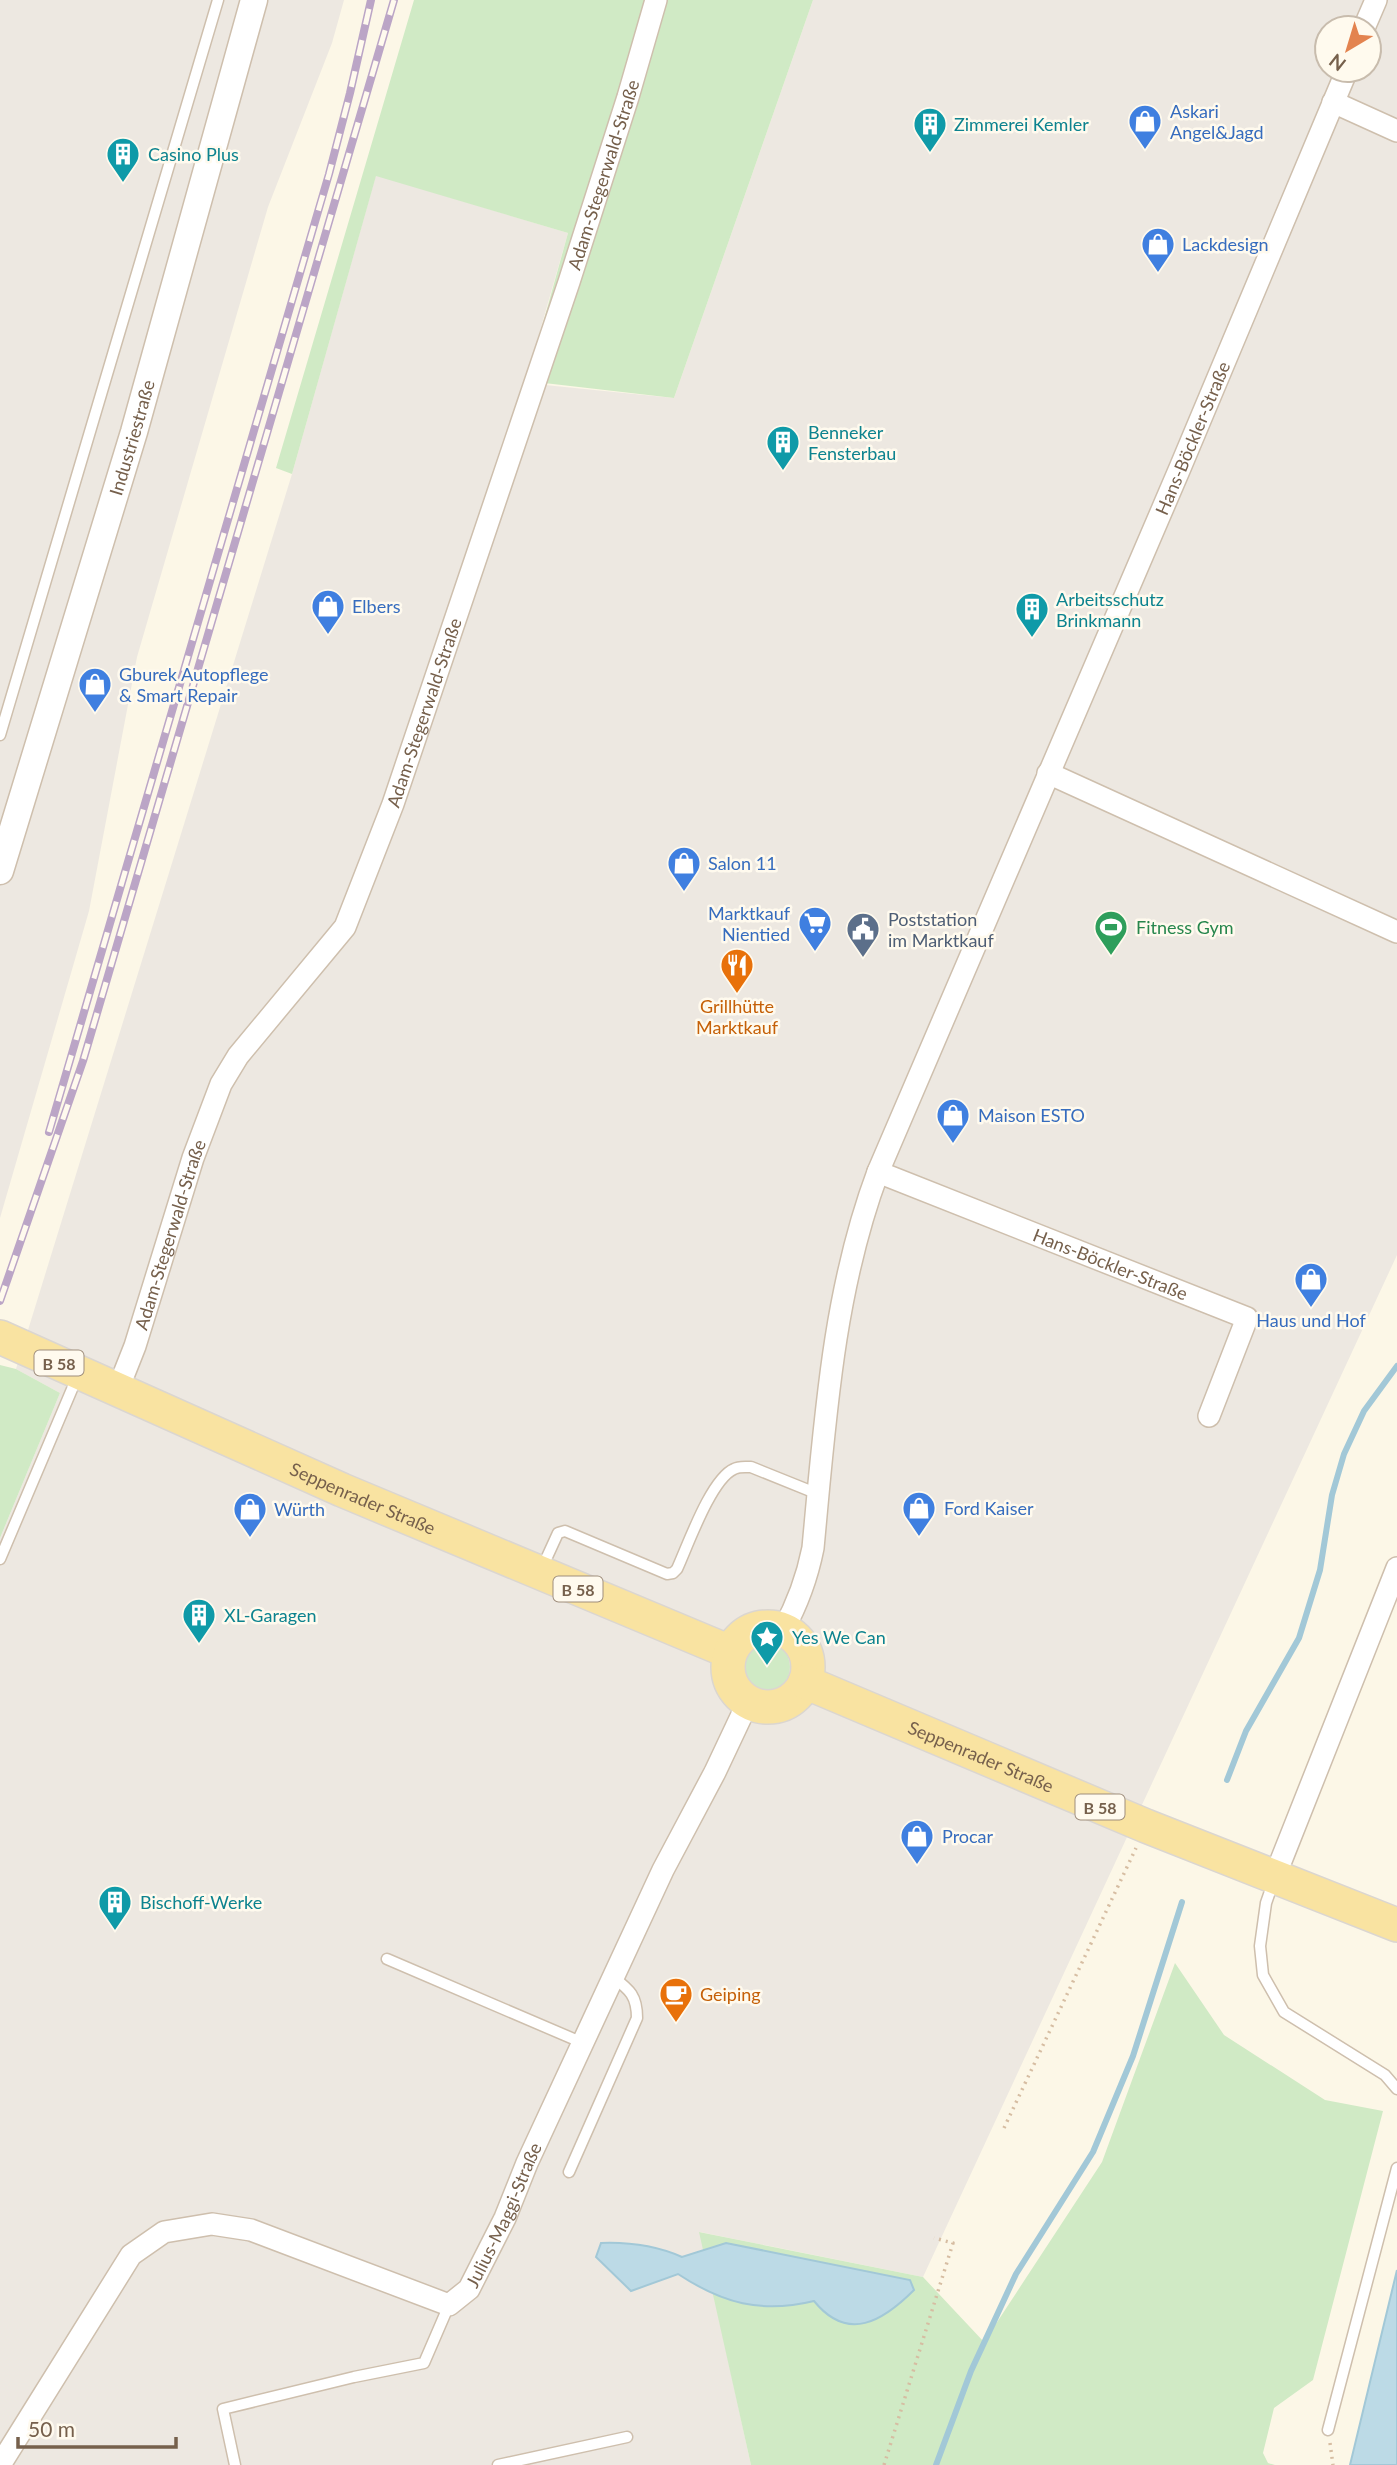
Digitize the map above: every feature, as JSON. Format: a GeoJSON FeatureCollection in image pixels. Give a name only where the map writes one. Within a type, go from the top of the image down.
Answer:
{"type":"FeatureCollection","features":[{"type":"Feature","properties":{"kind":"main road","name":"Seppenrader Straße"},"geometry":{"type":"LineString","coordinates":[[0,1337],[342,1490],[730,1652]]}},
{"type":"Feature","properties":{"kind":"main road"},"geometry":{"type":"LineString","coordinates":[[767,1626],[783,1630],[796,1639],[805,1652],[808,1668],[805,1682],[794,1697],[780,1704],[764,1706],[748,1702],[737,1692],[730,1680],[727,1666],[730,1652],[739,1639],[752,1630],[767,1626]]}},
{"type":"Feature","properties":{"kind":"main road","name":"Seppenrader Straße"},"geometry":{"type":"LineString","coordinates":[[805,1682],[1146,1826],[1397,1925]]}},
{"type":"Feature","properties":{"kind":"street","name":"Industriestraße"},"geometry":{"type":"LineString","coordinates":[[0,871],[134,432],[254,0]]}},
{"type":"Feature","properties":{"kind":"street","name":"Adam-Stegerwald-Straße"},"geometry":{"type":"LineString","coordinates":[[118,1389],[135,1346],[193,1158],[220,1084],[238,1056],[345,927],[393,804],[569,282],[656,0]]}},
{"type":"Feature","properties":{"kind":"street","name":"Hans-Böckler-Straße"},"geometry":{"type":"LineString","coordinates":[[783,1630],[807,1577],[813,1548],[833,1351],[862,1213],[1341,84]]}},
{"type":"Feature","properties":{"kind":"street"},"geometry":{"type":"LineString","coordinates":[[1333,102],[1397,131]]}},
{"type":"Feature","properties":{"kind":"street"},"geometry":{"type":"LineString","coordinates":[[1048,773],[1397,932]]}},
{"type":"Feature","properties":{"kind":"street","name":"Hans-Böckler-Straße"},"geometry":{"type":"LineString","coordinates":[[878,1172],[1247,1318],[1209,1416]]}},
{"type":"Feature","properties":{"kind":"street"},"geometry":{"type":"LineString","coordinates":[[1275,1876],[1389,1607],[1397,1568]]}},
{"type":"Feature","properties":{"kind":"street","name":"Julius-Maggi-Straße"},"geometry":{"type":"LineString","coordinates":[[0,2465],[131,2255],[164,2232],[212,2224],[251,2230],[449,2305],[469,2289],[505,2218],[527,2163],[663,1870],[715,1772],[748,1702]]}},
{"type":"Feature","properties":{"kind":"lane"},"geometry":{"type":"LineString","coordinates":[[0,735],[218,0]]}},
{"type":"Feature","properties":{"kind":"lane"},"geometry":{"type":"LineString","coordinates":[[0,1559],[79,1372]]}},
{"type":"Feature","properties":{"kind":"lane"},"geometry":{"type":"LineString","coordinates":[[540,1574],[558,1532],[562,1531],[667,1574],[673,1573],[715,1486],[733,1469],[751,1467],[818,1494]]}},
{"type":"Feature","properties":{"kind":"lane"},"geometry":{"type":"LineString","coordinates":[[1275,1876],[1266,1903],[1260,1946],[1263,1975],[1284,2012],[1385,2075],[1397,2090]]}},
{"type":"Feature","properties":{"kind":"lane"},"geometry":{"type":"LineString","coordinates":[[387,1959],[583,2043]]}},
{"type":"Feature","properties":{"kind":"lane"},"geometry":{"type":"LineString","coordinates":[[569,2172],[637,2018],[637,2002],[632,1991],[613,1978]]}},
{"type":"Feature","properties":{"kind":"lane"},"geometry":{"type":"LineString","coordinates":[[1328,2430],[1397,2168]]}},
{"type":"Feature","properties":{"kind":"lane"},"geometry":{"type":"LineString","coordinates":[[235,2465],[223,2409],[354,2376],[424,2363],[449,2305]]}},
{"type":"Feature","properties":{"kind":"lane"},"geometry":{"type":"LineString","coordinates":[[498,2465],[627,2437]]}},
{"type":"Feature","properties":{"kind":"path"},"geometry":{"type":"LineString","coordinates":[[1004,2128],[1146,1826]]}},
{"type":"Feature","properties":{"kind":"path"},"geometry":{"type":"LineString","coordinates":[[884,2465],[953,2243],[934,2238]]}},
{"type":"Feature","properties":{"kind":"path"},"geometry":{"type":"LineString","coordinates":[[1328,2430],[1333,2465]]}},
{"type":"Feature","properties":{"kind":"shaded area"},"geometry":{"type":"Polygon","coordinates":[[[0,0],[344,0],[332,43],[268,207],[137,657],[89,911],[0,1218],[0,0]]]}},
{"type":"Feature","properties":{"kind":"shaded area"},"geometry":{"type":"Polygon","coordinates":[[[813,0],[1397,0],[1397,1255],[923,2277],[700,2232],[751,2465],[0,2465],[0,1538],[60,1393],[16,1369],[292,474],[376,175],[568,233],[525,383],[674,398],[813,0]]]}},
{"type":"Feature","properties":{"kind":"green space"},"geometry":{"type":"Polygon","coordinates":[[[414,0],[813,0],[674,398],[527,381],[568,233],[376,176],[292,474],[276,468],[414,0]]]}},
{"type":"Feature","properties":{"kind":"green space"},"geometry":{"type":"Polygon","coordinates":[[[0,1365],[16,1369],[60,1393],[0,1538],[0,1365]]]}},
{"type":"Feature","properties":{"kind":"green space"},"geometry":{"type":"Polygon","coordinates":[[[765,1642],[783,1649],[790,1667],[783,1685],[765,1692],[747,1685],[740,1667],[747,1649],[765,1642]]]}},
{"type":"Feature","properties":{"kind":"green space"},"geometry":{"type":"Polygon","coordinates":[[[1175,1963],[1224,2035],[1325,2100],[1383,2111],[1313,2380],[1274,2408],[1263,2453],[1268,2463],[1275,2465],[751,2465],[699,2232],[923,2277],[984,2342],[1102,2162],[1175,1963]]]}},
{"type":"Feature","properties":{"kind":"water"},"geometry":{"type":"Polygon","coordinates":[[[601,2243],[642,2246],[682,2257],[726,2243],[910,2280],[914,2290],[878,2318],[852,2324],[827,2314],[814,2301],[777,2306],[743,2303],[710,2292],[678,2274],[631,2291],[596,2257],[601,2243]]]}},
{"type":"Feature","properties":{"kind":"water"},"geometry":{"type":"Polygon","coordinates":[[[1397,2270],[1397,2465],[1350,2465],[1397,2270]]]}},
{"type":"Feature","properties":{"kind":"waterway"},"geometry":{"type":"LineString","coordinates":[[1227,1780],[1246,1731],[1299,1638],[1320,1570],[1332,1495],[1344,1454],[1364,1411],[1397,1366]]}},
{"type":"Feature","properties":{"kind":"waterway"},"geometry":{"type":"LineString","coordinates":[[936,2465],[971,2371],[1016,2274],[1093,2152],[1133,2056],[1182,1902]]}},
{"type":"Feature","properties":{"kind":"railway"},"geometry":{"type":"LineString","coordinates":[[49,1132],[329,174],[371,0]]}},
{"type":"Feature","properties":{"kind":"railway"},"geometry":{"type":"LineString","coordinates":[[0,1301],[83,1061],[394,0]]}},
{"type":"Feature","properties":{"kind":"place","name":"Askari Angel&Jagd"},"geometry":{"type":"Point","coordinates":[1145,151]}},
{"type":"Feature","properties":{"kind":"place","name":"Zimmerei Kemler"},"geometry":{"type":"Point","coordinates":[930,154]}},
{"type":"Feature","properties":{"kind":"place","name":"Casino Plus"},"geometry":{"type":"Point","coordinates":[123,184]}},
{"type":"Feature","properties":{"kind":"place","name":"Lackdesign"},"geometry":{"type":"Point","coordinates":[1158,274]}},
{"type":"Feature","properties":{"kind":"place","name":"Benneker Fensterbau"},"geometry":{"type":"Point","coordinates":[783,472]}},
{"type":"Feature","properties":{"kind":"place","name":"Elbers"},"geometry":{"type":"Point","coordinates":[328,636]}},
{"type":"Feature","properties":{"kind":"place","name":"Arbeitsschutz Brinkmann"},"geometry":{"type":"Point","coordinates":[1032,639]}},
{"type":"Feature","properties":{"kind":"place","name":"Gburek Autopflege & Smart Repair"},"geometry":{"type":"Point","coordinates":[95,714]}},
{"type":"Feature","properties":{"kind":"place","name":"Salon 11"},"geometry":{"type":"Point","coordinates":[684,893]}},
{"type":"Feature","properties":{"kind":"place","name":"Marktkauf Nientied"},"geometry":{"type":"Point","coordinates":[815,953]}},
{"type":"Feature","properties":{"kind":"place","name":"Fitness Gym"},"geometry":{"type":"Point","coordinates":[1111,957]}},
{"type":"Feature","properties":{"kind":"place","name":"Poststation im Marktkauf"},"geometry":{"type":"Point","coordinates":[863,959]}},
{"type":"Feature","properties":{"kind":"place","name":"Grillhütte Marktkauf"},"geometry":{"type":"Point","coordinates":[737,995]}},
{"type":"Feature","properties":{"kind":"place","name":"Maison ESTO"},"geometry":{"type":"Point","coordinates":[953,1145]}},
{"type":"Feature","properties":{"kind":"place","name":"Haus und Hof"},"geometry":{"type":"Point","coordinates":[1311,1309]}},
{"type":"Feature","properties":{"kind":"place","name":"Ford Kaiser"},"geometry":{"type":"Point","coordinates":[919,1538]}},
{"type":"Feature","properties":{"kind":"place","name":"Würth"},"geometry":{"type":"Point","coordinates":[250,1539]}},
{"type":"Feature","properties":{"kind":"place","name":"XL-Garagen"},"geometry":{"type":"Point","coordinates":[199,1645]}},
{"type":"Feature","properties":{"kind":"place","name":"Yes We Can"},"geometry":{"type":"Point","coordinates":[767,1667]}},
{"type":"Feature","properties":{"kind":"place","name":"Procar"},"geometry":{"type":"Point","coordinates":[917,1866]}},
{"type":"Feature","properties":{"kind":"place","name":"Bischoff-Werke"},"geometry":{"type":"Point","coordinates":[115,1932]}},
{"type":"Feature","properties":{"kind":"place","name":"Geiping"},"geometry":{"type":"Point","coordinates":[676,2024]}}]}
